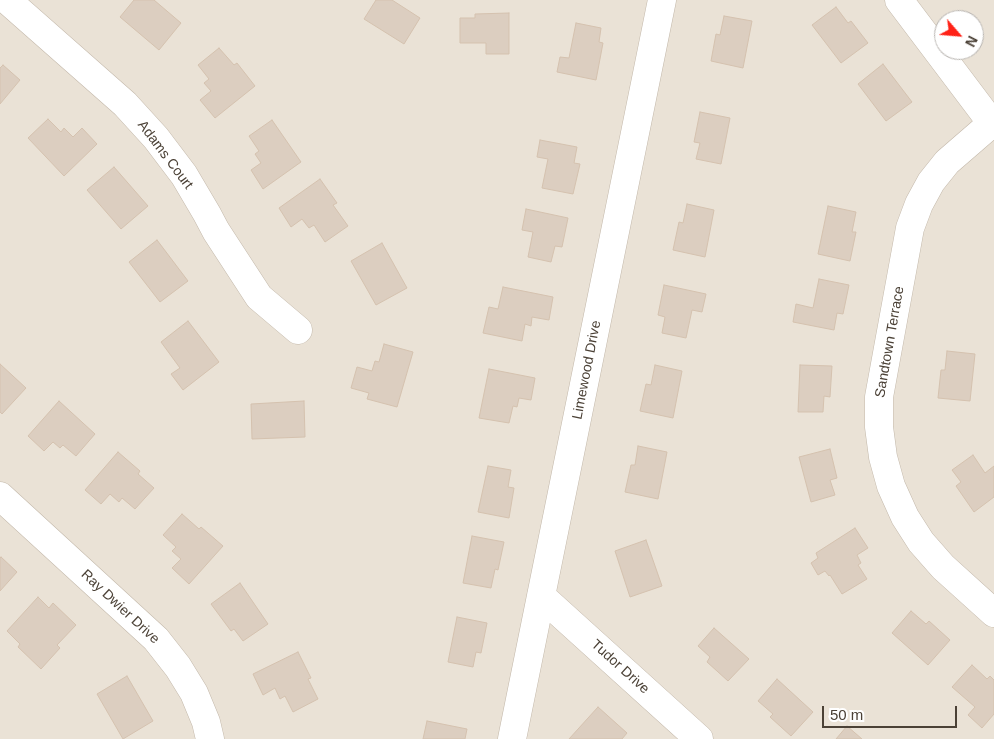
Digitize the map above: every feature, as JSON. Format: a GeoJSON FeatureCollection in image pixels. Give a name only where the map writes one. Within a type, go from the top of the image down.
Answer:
{"type":"FeatureCollection","features":[{"type":"Feature","properties":{"kind":"street","name":"Adams Court"},"geometry":{"type":"LineString","coordinates":[[7,0],[125,104],[156,138],[184,175],[216,231],[259,296],[298,330]]}},
{"type":"Feature","properties":{"kind":"street","name":"Limewood Drive"},"geometry":{"type":"LineString","coordinates":[[512,739],[662,0]]}},
{"type":"Feature","properties":{"kind":"street"},"geometry":{"type":"LineString","coordinates":[[899,0],[993,125]]}},
{"type":"Feature","properties":{"kind":"street","name":"Sandtown Terrace"},"geometry":{"type":"LineString","coordinates":[[993,125],[948,162],[932,182],[919,204],[910,228],[879,397],[879,427],[883,457],[891,486],[904,516],[921,542],[943,567],[994,612]]}},
{"type":"Feature","properties":{"kind":"street","name":"Ray Dwier Drive"},"geometry":{"type":"LineString","coordinates":[[0,496],[156,639],[178,666],[194,694],[206,722],[210,739]]}},
{"type":"Feature","properties":{"kind":"street","name":"Tudor Drive"},"geometry":{"type":"LineString","coordinates":[[541,596],[699,739]]}},
{"type":"Feature","properties":{"kind":"shaded area"},"geometry":{"type":"Polygon","coordinates":[[[0,0],[994,0],[994,739],[0,739],[0,0]]]}},
{"type":"Feature","properties":{"kind":"building"},"geometry":{"type":"Polygon","coordinates":[[[134,0],[154,0],[181,23],[159,50],[120,17],[134,0]]]}},
{"type":"Feature","properties":{"kind":"building"},"geometry":{"type":"Polygon","coordinates":[[[376,0],[392,0],[420,18],[404,44],[364,19],[376,0]]]}},
{"type":"Feature","properties":{"kind":"building"},"geometry":{"type":"Polygon","coordinates":[[[836,7],[848,23],[851,21],[868,43],[841,63],[812,25],[836,7]]]}},
{"type":"Feature","properties":{"kind":"building"},"geometry":{"type":"Polygon","coordinates":[[[509,13],[509,54],[486,54],[486,43],[460,43],[460,18],[475,18],[475,14],[509,13]]]}},
{"type":"Feature","properties":{"kind":"building"},"geometry":{"type":"Polygon","coordinates":[[[724,16],[752,21],[743,68],[711,61],[716,34],[720,35],[724,16]]]}},
{"type":"Feature","properties":{"kind":"building"},"geometry":{"type":"Polygon","coordinates":[[[576,23],[601,28],[599,42],[603,43],[596,80],[557,72],[560,57],[569,58],[576,23]]]}},
{"type":"Feature","properties":{"kind":"building"},"geometry":{"type":"Polygon","coordinates":[[[219,48],[234,65],[237,63],[255,86],[215,118],[200,100],[211,91],[204,83],[209,79],[198,65],[219,48]]]}},
{"type":"Feature","properties":{"kind":"building"},"geometry":{"type":"Polygon","coordinates":[[[883,64],[912,102],[886,121],[858,84],[883,64]]]}},
{"type":"Feature","properties":{"kind":"building"},"geometry":{"type":"Polygon","coordinates":[[[3,65],[20,80],[0,104],[0,68],[3,65]]]}},
{"type":"Feature","properties":{"kind":"building"},"geometry":{"type":"Polygon","coordinates":[[[700,112],[730,118],[721,164],[696,159],[700,143],[694,142],[700,112]]]}},
{"type":"Feature","properties":{"kind":"building"},"geometry":{"type":"Polygon","coordinates":[[[48,119],[61,132],[64,128],[73,137],[82,128],[97,144],[64,176],[28,138],[48,119]]]}},
{"type":"Feature","properties":{"kind":"building"},"geometry":{"type":"Polygon","coordinates":[[[272,120],[301,162],[263,189],[251,170],[261,163],[255,154],[259,151],[249,136],[272,120]]]}},
{"type":"Feature","properties":{"kind":"building"},"geometry":{"type":"Polygon","coordinates":[[[540,140],[577,147],[574,163],[580,164],[573,194],[542,188],[548,159],[537,157],[540,140]]]}},
{"type":"Feature","properties":{"kind":"building"},"geometry":{"type":"Polygon","coordinates":[[[114,167],[148,206],[121,229],[87,190],[114,167]]]}},
{"type":"Feature","properties":{"kind":"building"},"geometry":{"type":"Polygon","coordinates":[[[320,179],[337,203],[333,205],[348,226],[325,242],[314,225],[309,228],[302,219],[291,227],[279,208],[320,179]]]}},
{"type":"Feature","properties":{"kind":"building"},"geometry":{"type":"Polygon","coordinates":[[[687,204],[714,210],[705,257],[673,250],[679,222],[683,223],[687,204]]]}},
{"type":"Feature","properties":{"kind":"building"},"geometry":{"type":"Polygon","coordinates":[[[828,206],[856,212],[852,232],[856,232],[850,261],[818,254],[828,206]]]}},
{"type":"Feature","properties":{"kind":"building"},"geometry":{"type":"Polygon","coordinates":[[[526,209],[568,218],[562,247],[555,246],[551,262],[528,257],[533,232],[522,230],[526,209]]]}},
{"type":"Feature","properties":{"kind":"building"},"geometry":{"type":"Polygon","coordinates":[[[157,240],[188,281],[160,302],[129,262],[157,240]]]}},
{"type":"Feature","properties":{"kind":"building"},"geometry":{"type":"Polygon","coordinates":[[[382,243],[407,288],[376,305],[351,261],[382,243]]]}},
{"type":"Feature","properties":{"kind":"building"},"geometry":{"type":"Polygon","coordinates":[[[819,279],[849,285],[843,314],[837,313],[834,330],[793,322],[796,304],[813,308],[819,279]]]}},
{"type":"Feature","properties":{"kind":"building"},"geometry":{"type":"Polygon","coordinates":[[[664,285],[706,294],[702,312],[692,310],[686,338],[662,333],[665,317],[658,315],[664,285]]]}},
{"type":"Feature","properties":{"kind":"building"},"geometry":{"type":"Polygon","coordinates":[[[503,287],[553,297],[549,320],[532,317],[531,326],[525,324],[522,341],[483,333],[489,307],[498,309],[503,287]]]}},
{"type":"Feature","properties":{"kind":"building"},"geometry":{"type":"Polygon","coordinates":[[[188,321],[219,362],[183,390],[171,374],[180,368],[161,342],[188,321]]]}},
{"type":"Feature","properties":{"kind":"building"},"geometry":{"type":"Polygon","coordinates":[[[384,344],[413,352],[397,407],[367,399],[369,393],[351,388],[357,367],[372,371],[375,361],[379,362],[384,344]]]}},
{"type":"Feature","properties":{"kind":"building"},"geometry":{"type":"Polygon","coordinates":[[[947,351],[975,354],[970,401],[938,398],[941,370],[945,370],[947,351]]]}},
{"type":"Feature","properties":{"kind":"building"},"geometry":{"type":"Polygon","coordinates":[[[0,364],[26,388],[2,414],[0,412],[0,364]]]}},
{"type":"Feature","properties":{"kind":"building"},"geometry":{"type":"Polygon","coordinates":[[[655,365],[682,371],[673,418],[640,411],[646,384],[651,385],[655,365]]]}},
{"type":"Feature","properties":{"kind":"building"},"geometry":{"type":"Polygon","coordinates":[[[800,365],[832,366],[830,397],[824,396],[823,412],[798,412],[800,365]]]}},
{"type":"Feature","properties":{"kind":"building"},"geometry":{"type":"Polygon","coordinates":[[[489,369],[535,378],[531,400],[519,398],[517,407],[513,406],[509,423],[479,418],[489,369]]]}},
{"type":"Feature","properties":{"kind":"building"},"geometry":{"type":"Polygon","coordinates":[[[59,401],[95,434],[76,456],[63,445],[60,448],[53,442],[44,451],[28,436],[59,401]]]}},
{"type":"Feature","properties":{"kind":"building"},"geometry":{"type":"Polygon","coordinates":[[[304,401],[305,437],[252,439],[251,404],[304,401]]]}},
{"type":"Feature","properties":{"kind":"building"},"geometry":{"type":"Polygon","coordinates":[[[638,446],[667,452],[658,499],[625,492],[631,465],[635,465],[638,446]]]}},
{"type":"Feature","properties":{"kind":"building"},"geometry":{"type":"Polygon","coordinates":[[[830,449],[837,478],[830,480],[835,495],[811,502],[799,457],[830,449]]]}},
{"type":"Feature","properties":{"kind":"building"},"geometry":{"type":"Polygon","coordinates":[[[118,452],[140,471],[138,474],[154,488],[135,509],[122,498],[119,502],[110,494],[101,504],[85,490],[118,452]]]}},
{"type":"Feature","properties":{"kind":"building"},"geometry":{"type":"Polygon","coordinates":[[[973,455],[985,473],[994,466],[994,497],[974,512],[956,486],[961,482],[952,470],[973,455]]]}},
{"type":"Feature","properties":{"kind":"building"},"geometry":{"type":"Polygon","coordinates":[[[488,466],[511,470],[508,487],[514,488],[509,518],[478,512],[488,466]]]}},
{"type":"Feature","properties":{"kind":"building"},"geometry":{"type":"Polygon","coordinates":[[[182,514],[223,546],[189,584],[172,568],[181,559],[172,551],[176,547],[163,535],[182,514]]]}},
{"type":"Feature","properties":{"kind":"building"},"geometry":{"type":"Polygon","coordinates":[[[855,528],[868,548],[857,555],[861,563],[858,565],[867,579],[842,594],[830,575],[825,571],[818,575],[811,563],[818,558],[816,553],[855,528]]]}},
{"type":"Feature","properties":{"kind":"building"},"geometry":{"type":"Polygon","coordinates":[[[472,536],[504,542],[498,570],[495,569],[491,588],[463,583],[472,536]]]}},
{"type":"Feature","properties":{"kind":"building"},"geometry":{"type":"Polygon","coordinates":[[[646,540],[662,586],[630,597],[615,551],[646,540]]]}},
{"type":"Feature","properties":{"kind":"building"},"geometry":{"type":"Polygon","coordinates":[[[0,558],[17,572],[0,591],[0,558]]]}},
{"type":"Feature","properties":{"kind":"building"},"geometry":{"type":"Polygon","coordinates":[[[240,583],[268,624],[243,641],[234,629],[231,631],[211,604],[240,583]]]}},
{"type":"Feature","properties":{"kind":"building"},"geometry":{"type":"Polygon","coordinates":[[[38,597],[49,608],[53,603],[76,625],[57,645],[60,648],[41,669],[18,647],[20,644],[7,631],[38,597]]]}},
{"type":"Feature","properties":{"kind":"building"},"geometry":{"type":"Polygon","coordinates":[[[911,611],[926,624],[929,621],[950,640],[928,665],[892,633],[911,611]]]}},
{"type":"Feature","properties":{"kind":"building"},"geometry":{"type":"Polygon","coordinates":[[[457,617],[487,623],[481,653],[476,652],[473,667],[448,662],[457,617]]]}},
{"type":"Feature","properties":{"kind":"building"},"geometry":{"type":"Polygon","coordinates":[[[714,628],[749,659],[728,681],[707,662],[710,657],[698,646],[714,628]]]}},
{"type":"Feature","properties":{"kind":"building"},"geometry":{"type":"Polygon","coordinates":[[[298,652],[311,678],[308,679],[318,699],[293,712],[285,696],[280,699],[275,688],[263,695],[253,674],[298,652]]]}},
{"type":"Feature","properties":{"kind":"building"},"geometry":{"type":"Polygon","coordinates":[[[972,665],[987,679],[990,676],[994,680],[994,714],[982,728],[968,715],[975,707],[952,687],[972,665]]]}},
{"type":"Feature","properties":{"kind":"building"},"geometry":{"type":"Polygon","coordinates":[[[127,676],[153,721],[123,739],[97,694],[127,676]]]}},
{"type":"Feature","properties":{"kind":"building"},"geometry":{"type":"Polygon","coordinates":[[[777,679],[813,712],[791,736],[770,717],[773,714],[758,701],[777,679]]]}},
{"type":"Feature","properties":{"kind":"building"},"geometry":{"type":"Polygon","coordinates":[[[598,707],[627,733],[622,739],[569,739],[598,707]]]}},
{"type":"Feature","properties":{"kind":"building"},"geometry":{"type":"Polygon","coordinates":[[[427,721],[467,729],[465,739],[423,739],[427,721]]]}},
{"type":"Feature","properties":{"kind":"building"},"geometry":{"type":"Polygon","coordinates":[[[847,726],[862,739],[836,739],[847,726]]]}}]}
